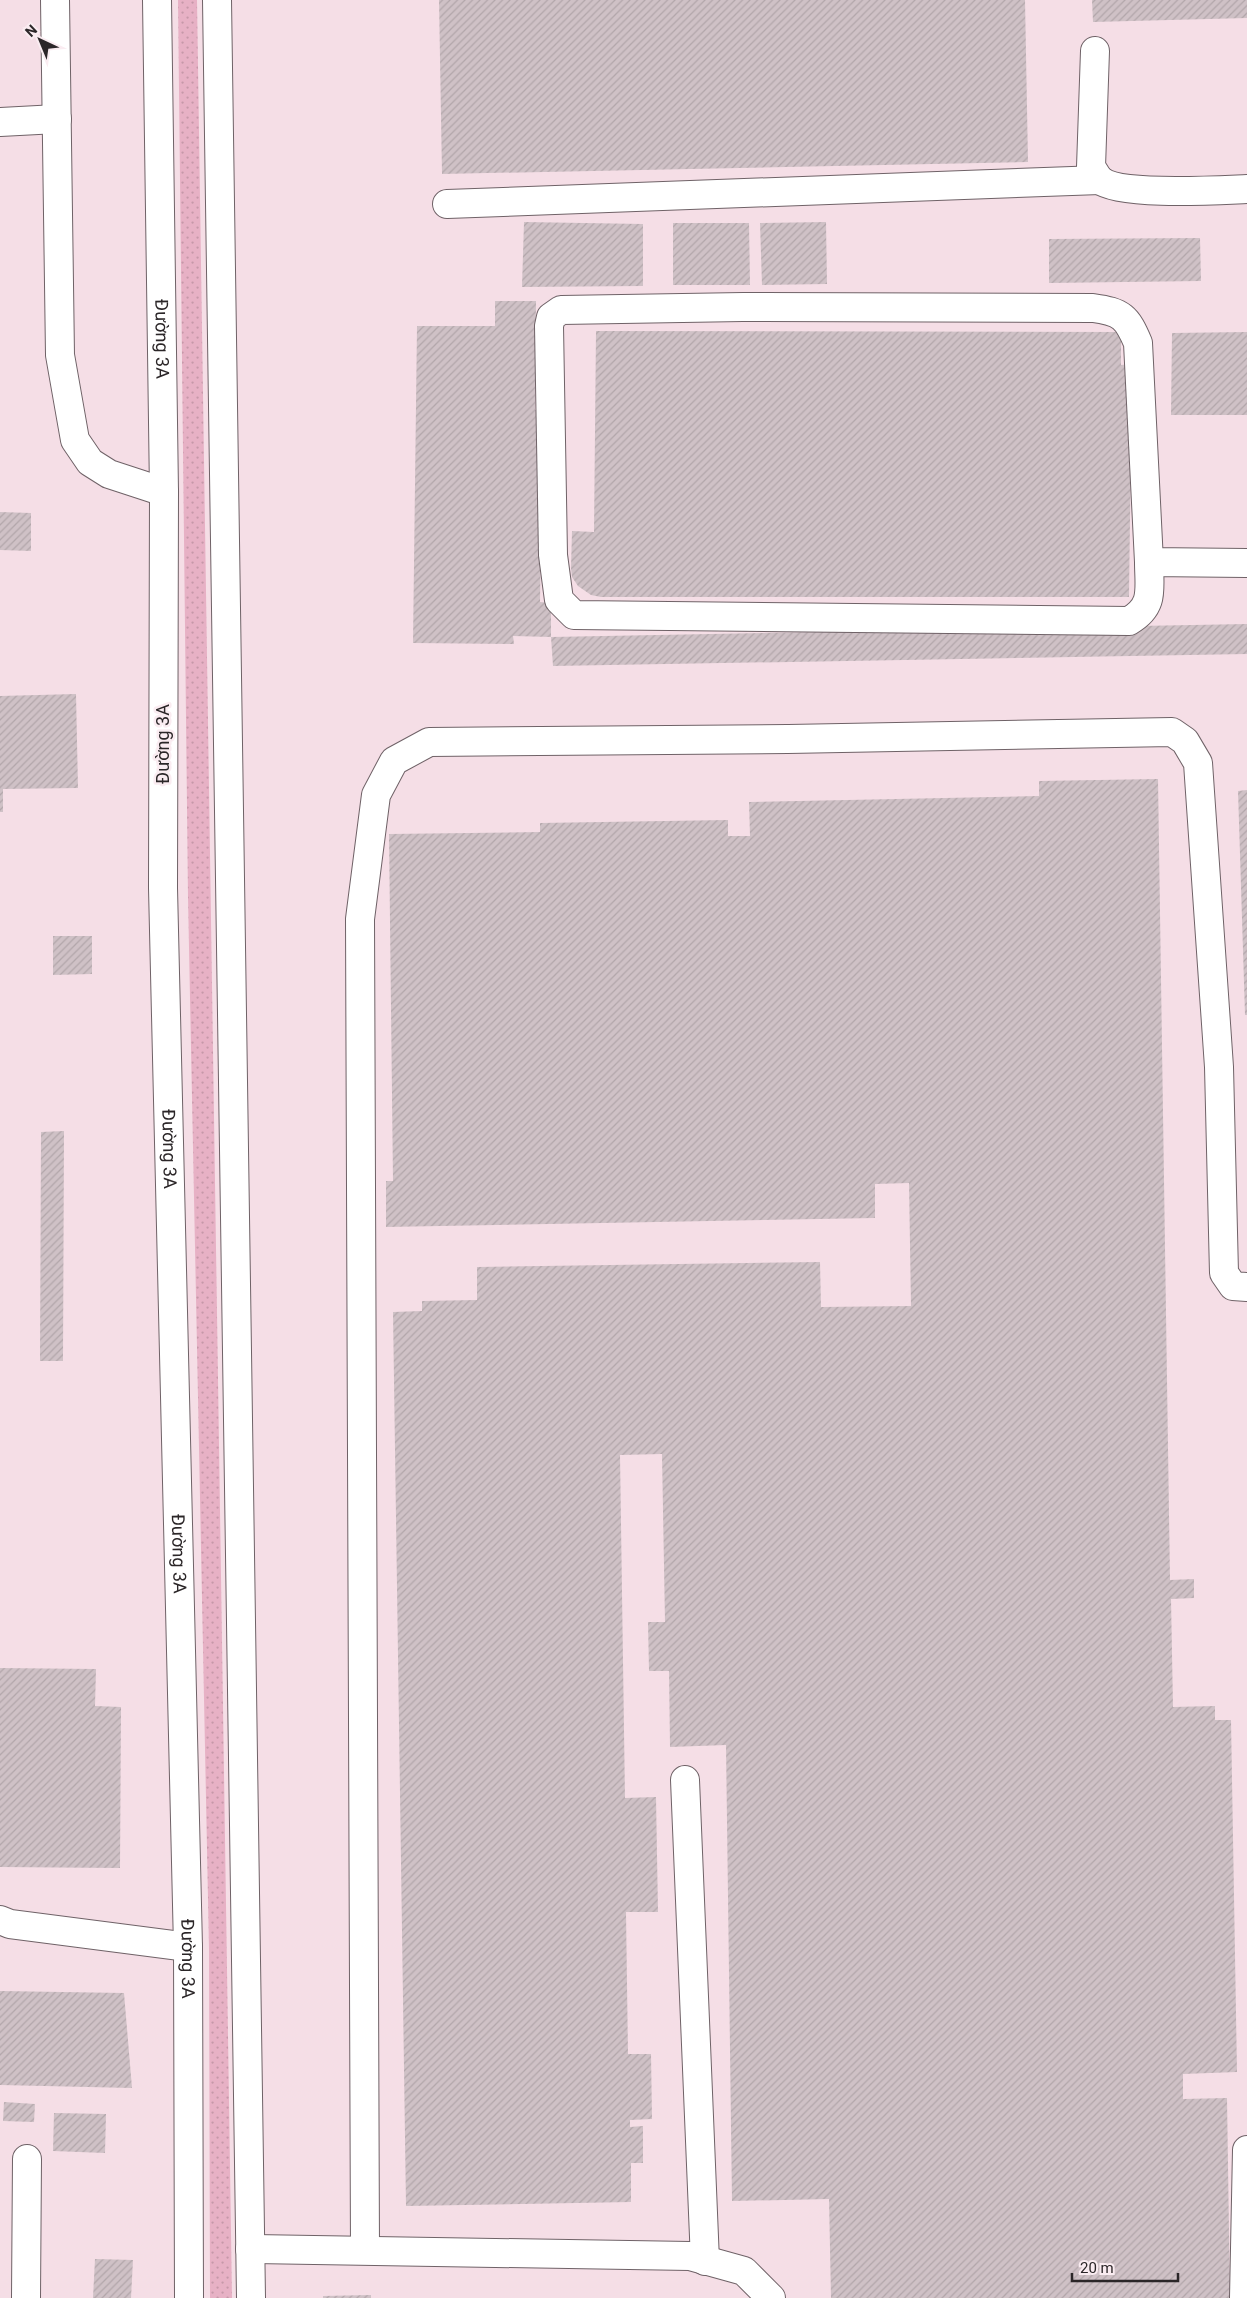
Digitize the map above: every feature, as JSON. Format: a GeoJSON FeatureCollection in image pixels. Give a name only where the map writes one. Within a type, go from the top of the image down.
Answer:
{"type":"FeatureCollection","features":[{"type":"Feature","properties":{"kind":"street"},"geometry":{"type":"LineString","coordinates":[[56,0],[60,355],[75,440],[90,462],[109,474],[164,492]]}},
{"type":"Feature","properties":{"kind":"street","name":"Đường 3A"},"geometry":{"type":"LineString","coordinates":[[157,0],[164,492],[163,888],[188,1947],[189,2298]]}},
{"type":"Feature","properties":{"kind":"street"},"geometry":{"type":"LineString","coordinates":[[217,0],[251,2298]]}},
{"type":"Feature","properties":{"kind":"street"},"geometry":{"type":"LineString","coordinates":[[1095,51],[1091,167],[1100,180]]}},
{"type":"Feature","properties":{"kind":"street"},"geometry":{"type":"LineString","coordinates":[[0,122],[57,119]]}},
{"type":"Feature","properties":{"kind":"street"},"geometry":{"type":"LineString","coordinates":[[447,204],[1100,180],[1114,186],[1155,190],[1247,189]]}},
{"type":"Feature","properties":{"kind":"street"},"geometry":{"type":"LineString","coordinates":[[743,307],[1093,308],[1115,311],[1130,323],[1138,343],[1149,562],[1148,603],[1141,614],[1129,621],[574,615],[559,600],[553,555],[549,326],[552,317],[561,310],[743,307]]}},
{"type":"Feature","properties":{"kind":"street"},"geometry":{"type":"LineString","coordinates":[[1149,562],[1247,563]]}},
{"type":"Feature","properties":{"kind":"street"},"geometry":{"type":"LineString","coordinates":[[365,2250],[360,919],[376,795],[394,760],[429,742],[798,739],[1172,732],[1185,741],[1198,763],[1219,1066],[1224,1273],[1233,1286],[1247,1287]]}},
{"type":"Feature","properties":{"kind":"street"},"geometry":{"type":"LineString","coordinates":[[685,1780],[705,2260]]}},
{"type":"Feature","properties":{"kind":"street"},"geometry":{"type":"LineString","coordinates":[[0,1920],[10,1924],[188,1947]]}},
{"type":"Feature","properties":{"kind":"street"},"geometry":{"type":"LineString","coordinates":[[1244,2298],[1247,2150]]}},
{"type":"Feature","properties":{"kind":"street"},"geometry":{"type":"LineString","coordinates":[[26,2298],[27,2159]]}},
{"type":"Feature","properties":{"kind":"street"},"geometry":{"type":"LineString","coordinates":[[250,2249],[690,2256],[744,2271],[772,2298]]}},
{"type":"Feature","properties":{"kind":"shaded area"},"geometry":{"type":"Polygon","coordinates":[[[0,0],[1247,0],[1247,2298],[0,2298],[0,0]]]}},
{"type":"Feature","properties":{"kind":"shaded area"},"geometry":{"type":"Polygon","coordinates":[[[178,0],[197,0],[232,2298],[210,2298],[209,1949],[188,897],[178,0]]]}},
{"type":"Feature","properties":{"kind":"building"},"geometry":{"type":"Polygon","coordinates":[[[439,0],[1025,0],[1028,162],[442,174],[439,0]]]}},
{"type":"Feature","properties":{"kind":"building"},"geometry":{"type":"Polygon","coordinates":[[[1092,0],[1247,0],[1247,18],[1093,22],[1092,0]]]}},
{"type":"Feature","properties":{"kind":"building"},"geometry":{"type":"Polygon","coordinates":[[[524,222],[643,224],[643,286],[522,287],[524,222]]]}},
{"type":"Feature","properties":{"kind":"building"},"geometry":{"type":"Polygon","coordinates":[[[826,222],[827,284],[762,285],[760,223],[826,222]]]}},
{"type":"Feature","properties":{"kind":"building"},"geometry":{"type":"Polygon","coordinates":[[[673,223],[749,223],[750,285],[673,285],[673,223]]]}},
{"type":"Feature","properties":{"kind":"building"},"geometry":{"type":"Polygon","coordinates":[[[1200,238],[1201,281],[1049,283],[1049,239],[1200,238]]]}},
{"type":"Feature","properties":{"kind":"building"},"geometry":{"type":"Polygon","coordinates":[[[495,301],[536,301],[535,410],[543,409],[540,602],[551,603],[551,637],[513,636],[514,644],[413,643],[417,326],[495,326],[495,301]]]}},
{"type":"Feature","properties":{"kind":"building"},"geometry":{"type":"Polygon","coordinates":[[[596,331],[1121,332],[1121,365],[1132,364],[1129,597],[601,597],[591,595],[578,586],[572,577],[571,568],[572,531],[594,532],[596,331]]]}},
{"type":"Feature","properties":{"kind":"building"},"geometry":{"type":"Polygon","coordinates":[[[1247,332],[1247,415],[1171,415],[1172,333],[1247,332]]]}},
{"type":"Feature","properties":{"kind":"building"},"geometry":{"type":"Polygon","coordinates":[[[0,512],[31,513],[31,551],[0,550],[0,512]]]}},
{"type":"Feature","properties":{"kind":"building"},"geometry":{"type":"Polygon","coordinates":[[[1247,624],[1247,654],[553,666],[551,637],[1247,624]]]}},
{"type":"Feature","properties":{"kind":"building"},"geometry":{"type":"Polygon","coordinates":[[[76,694],[78,788],[3,789],[3,812],[0,812],[0,696],[76,694]]]}},
{"type":"Feature","properties":{"kind":"building"},"geometry":{"type":"Polygon","coordinates":[[[1158,779],[1170,1580],[1194,1579],[1194,1598],[1171,1599],[1173,1707],[1215,1706],[1215,1720],[1231,1720],[1237,2072],[1183,2074],[1183,2099],[1227,2098],[1230,2298],[831,2298],[829,2199],[732,2201],[726,1745],[670,1747],[669,1671],[649,1671],[648,1622],[665,1622],[662,1454],[620,1455],[625,1798],[656,1797],[658,1912],[626,1912],[628,2054],[651,2054],[652,2119],[630,2120],[630,2127],[643,2126],[643,2163],[631,2163],[631,2202],[406,2206],[393,1312],[422,1311],[422,1301],[477,1300],[477,1267],[820,1262],[821,1307],[911,1306],[909,1183],[875,1184],[875,1218],[386,1227],[386,1181],[393,1181],[389,834],[540,832],[540,823],[728,820],[728,836],[750,836],[749,802],[1039,796],[1039,781],[1158,779]]]}},
{"type":"Feature","properties":{"kind":"building"},"geometry":{"type":"Polygon","coordinates":[[[1247,790],[1247,1015],[1245,1015],[1238,791],[1247,790]]]}},
{"type":"Feature","properties":{"kind":"building"},"geometry":{"type":"Polygon","coordinates":[[[53,936],[92,936],[92,974],[53,975],[53,936]]]}},
{"type":"Feature","properties":{"kind":"building"},"geometry":{"type":"Polygon","coordinates":[[[64,1131],[63,1361],[40,1361],[41,1132],[64,1131]]]}},
{"type":"Feature","properties":{"kind":"building"},"geometry":{"type":"Polygon","coordinates":[[[0,1668],[96,1669],[95,1706],[121,1707],[120,1868],[0,1867],[0,1668]]]}},
{"type":"Feature","properties":{"kind":"building"},"geometry":{"type":"Polygon","coordinates":[[[0,1991],[124,1993],[132,2088],[0,2085],[0,1991]]]}},
{"type":"Feature","properties":{"kind":"building"},"geometry":{"type":"Polygon","coordinates":[[[4,2102],[35,2104],[34,2122],[3,2121],[4,2102]]]}},
{"type":"Feature","properties":{"kind":"building"},"geometry":{"type":"Polygon","coordinates":[[[54,2113],[106,2114],[105,2153],[53,2151],[54,2113]]]}},
{"type":"Feature","properties":{"kind":"building"},"geometry":{"type":"Polygon","coordinates":[[[95,2259],[133,2260],[131,2298],[93,2298],[95,2259]]]}},
{"type":"Feature","properties":{"kind":"building"},"geometry":{"type":"Polygon","coordinates":[[[371,2295],[371,2298],[323,2298],[323,2296],[371,2295]]]}}]}
